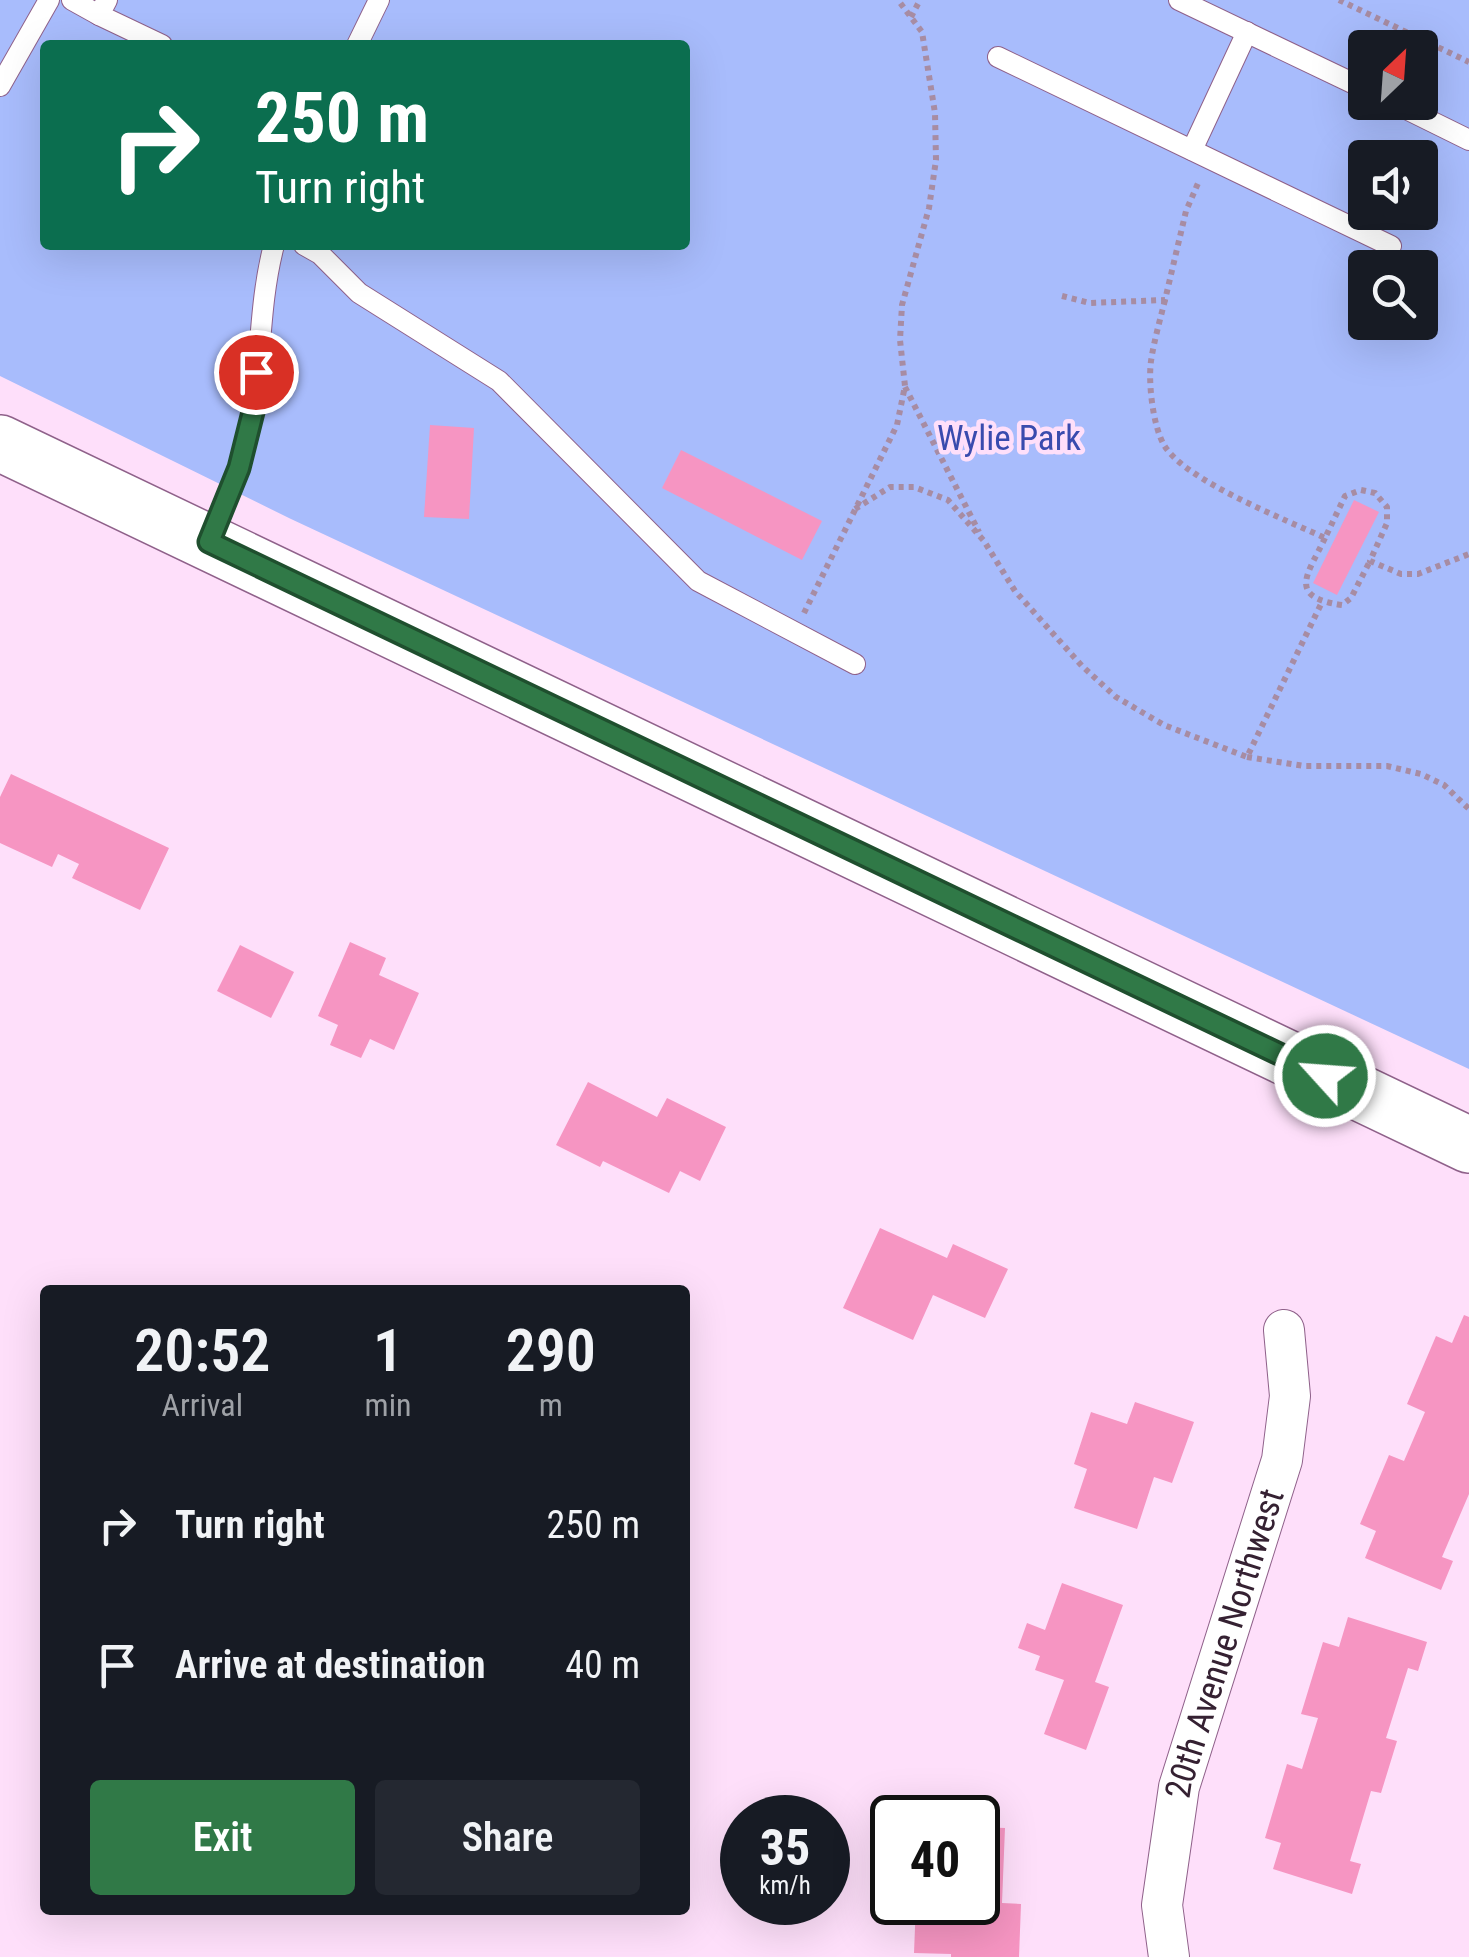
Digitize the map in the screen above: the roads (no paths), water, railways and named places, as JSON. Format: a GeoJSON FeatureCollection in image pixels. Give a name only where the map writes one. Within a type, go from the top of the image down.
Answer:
{"type":"FeatureCollection","features":[{"type":"Feature","properties":{"kind":"street"},"geometry":{"type":"LineString","coordinates":[[0,442],[1469,1145]]}},
{"type":"Feature","properties":{"kind":"street","name":"20th Avenue Northwest"},"geometry":{"type":"LineString","coordinates":[[1168,1957],[1162,1905],[1179,1787],[1282,1460],[1290,1396],[1284,1330]]}},
{"type":"Feature","properties":{"kind":"lane"},"geometry":{"type":"LineString","coordinates":[[0,86],[50,0]]}},
{"type":"Feature","properties":{"kind":"lane"},"geometry":{"type":"LineString","coordinates":[[72,0],[103,8],[154,40]]}},
{"type":"Feature","properties":{"kind":"lane"},"geometry":{"type":"LineString","coordinates":[[359,40],[379,0]]}},
{"type":"Feature","properties":{"kind":"lane"},"geometry":{"type":"LineString","coordinates":[[1180,0],[1348,81]]}},
{"type":"Feature","properties":{"kind":"lane"},"geometry":{"type":"LineString","coordinates":[[1200,154],[1248,32]]}},
{"type":"Feature","properties":{"kind":"lane"},"geometry":{"type":"LineString","coordinates":[[998,57],[1392,246]]}},
{"type":"Feature","properties":{"kind":"lane"},"geometry":{"type":"LineString","coordinates":[[1428,120],[1469,140]]}},
{"type":"Feature","properties":{"kind":"lane"},"geometry":{"type":"LineString","coordinates":[[209,542],[239,468],[254,408],[259,336],[273,250]]}},
{"type":"Feature","properties":{"kind":"lane"},"geometry":{"type":"LineString","coordinates":[[313,250],[358,293],[499,381],[698,581],[854,664]]}},
{"type":"Feature","properties":{"kind":"park label","name":"Wylie Park"},"geometry":{"type":"Point","coordinates":[1009,438]}}]}
